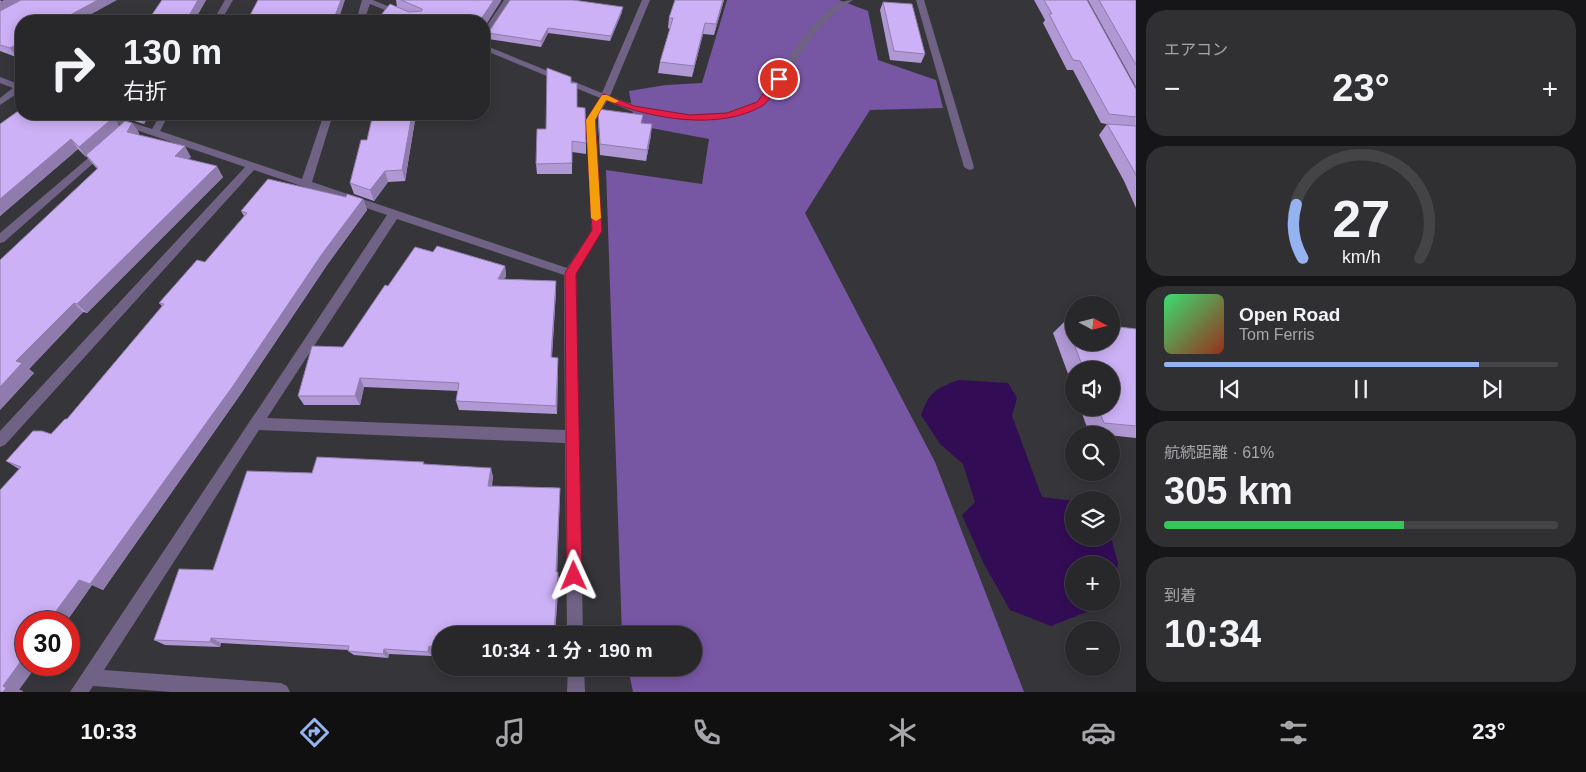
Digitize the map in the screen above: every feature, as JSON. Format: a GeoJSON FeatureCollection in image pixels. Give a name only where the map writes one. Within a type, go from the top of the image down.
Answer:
{"type":"FeatureCollection","features":[{"type":"Feature","properties":{"kind":"street"},"geometry":{"type":"LineString","coordinates":[[220,15],[229,0]]}},
{"type":"Feature","properties":{"kind":"street"},"geometry":{"type":"LineString","coordinates":[[362,15],[366,0],[404,15]]}},
{"type":"Feature","properties":{"kind":"street"},"geometry":{"type":"LineString","coordinates":[[490,27],[508,0]]}},
{"type":"Feature","properties":{"kind":"street"},"geometry":{"type":"LineString","coordinates":[[575,626],[570,273],[597,231],[591,120],[604,97],[646,0]]}},
{"type":"Feature","properties":{"kind":"street"},"geometry":{"type":"LineString","coordinates":[[490,50],[632,108],[690,118],[728,115],[760,103],[811,33],[835,8],[849,0]]}},
{"type":"Feature","properties":{"kind":"street"},"geometry":{"type":"LineString","coordinates":[[920,0],[969,166]]}},
{"type":"Feature","properties":{"kind":"street"},"geometry":{"type":"LineString","coordinates":[[0,80],[15,86]]}},
{"type":"Feature","properties":{"kind":"street"},"geometry":{"type":"LineString","coordinates":[[0,102],[15,92]]}},
{"type":"Feature","properties":{"kind":"street"},"geometry":{"type":"LineString","coordinates":[[111,120],[128,128],[154,133],[570,273]]}},
{"type":"Feature","properties":{"kind":"street"},"geometry":{"type":"LineString","coordinates":[[154,133],[162,120]]}},
{"type":"Feature","properties":{"kind":"street"},"geometry":{"type":"LineString","coordinates":[[306,184],[327,120]]}},
{"type":"Feature","properties":{"kind":"street"},"geometry":{"type":"LineString","coordinates":[[0,239],[110,144]]}},
{"type":"Feature","properties":{"kind":"street"},"geometry":{"type":"LineString","coordinates":[[0,441],[252,166]]}},
{"type":"Feature","properties":{"kind":"street"},"geometry":{"type":"LineString","coordinates":[[79,692],[394,214]]}},
{"type":"Feature","properties":{"kind":"street"},"geometry":{"type":"LineString","coordinates":[[256,424],[573,437]]}},
{"type":"Feature","properties":{"kind":"street"},"geometry":{"type":"LineString","coordinates":[[576,676],[576,692]]}},
{"type":"Feature","properties":{"kind":"street"},"geometry":{"type":"LineString","coordinates":[[89,677],[281,692]]}},
{"type":"Feature","properties":{"kind":"shaded area"},"geometry":{"type":"Polygon","coordinates":[[[727,0],[839,0],[868,11],[878,60],[936,80],[943,108],[870,110],[805,213],[935,462],[1024,692],[633,692],[630,676],[702,676],[702,626],[622,626],[606,170],[702,184],[709,139],[635,125],[629,91],[666,85],[702,83],[727,0]]]}},
{"type":"Feature","properties":{"kind":"shaded area"},"geometry":{"type":"Polygon","coordinates":[[[959,380],[1008,383],[1017,398],[1012,416],[1042,497],[1065,500],[1065,546],[1113,546],[1116,556],[1065,556],[1065,611],[1089,611],[1051,626],[1010,610],[984,564],[962,515],[975,502],[963,464],[940,444],[921,415],[927,401],[934,392],[959,380]]]}},
{"type":"Feature","properties":{"kind":"building"},"geometry":{"type":"Polygon","coordinates":[[[21,0],[98,0],[70,15],[15,15],[15,45],[10,48],[0,45],[0,11],[21,0]]]}},
{"type":"Feature","properties":{"kind":"building"},"geometry":{"type":"Polygon","coordinates":[[[162,0],[198,0],[189,15],[152,15],[162,0]]]}},
{"type":"Feature","properties":{"kind":"building"},"geometry":{"type":"Polygon","coordinates":[[[258,0],[341,0],[335,15],[250,15],[258,0]]]}},
{"type":"Feature","properties":{"kind":"building"},"geometry":{"type":"Polygon","coordinates":[[[401,0],[494,0],[484,15],[381,15],[390,4],[409,12],[422,11],[422,9],[401,0]]]}},
{"type":"Feature","properties":{"kind":"building"},"geometry":{"type":"Polygon","coordinates":[[[510,0],[573,0],[623,7],[611,36],[548,28],[541,41],[490,33],[490,30],[510,0]]]}},
{"type":"Feature","properties":{"kind":"building"},"geometry":{"type":"Polygon","coordinates":[[[675,0],[723,0],[716,24],[705,23],[694,66],[660,62],[673,18],[669,18],[675,0]]]}},
{"type":"Feature","properties":{"kind":"building"},"geometry":{"type":"Polygon","coordinates":[[[1044,0],[1087,0],[1136,89],[1136,117],[1109,114],[1080,61],[1073,60],[1049,14],[1052,14],[1044,0]]]}},
{"type":"Feature","properties":{"kind":"building"},"geometry":{"type":"Polygon","coordinates":[[[1099,0],[1136,0],[1136,65],[1099,0]]]}},
{"type":"Feature","properties":{"kind":"building"},"geometry":{"type":"Polygon","coordinates":[[[883,2],[912,4],[925,54],[894,51],[883,2]]]}},
{"type":"Feature","properties":{"kind":"building"},"geometry":{"type":"Polygon","coordinates":[[[547,68],[571,77],[571,83],[577,83],[577,107],[585,108],[586,143],[572,141],[572,163],[536,164],[537,129],[546,129],[547,68]]]}},
{"type":"Feature","properties":{"kind":"building"},"geometry":{"type":"Polygon","coordinates":[[[598,109],[643,115],[641,123],[652,124],[647,150],[600,144],[598,109]]]}},
{"type":"Feature","properties":{"kind":"building"},"geometry":{"type":"Polygon","coordinates":[[[15,113],[15,120],[110,120],[79,147],[71,139],[0,199],[0,124],[15,113]]]}},
{"type":"Feature","properties":{"kind":"building"},"geometry":{"type":"Polygon","coordinates":[[[372,120],[411,120],[402,170],[385,171],[370,190],[350,183],[361,140],[367,140],[372,120]]]}},
{"type":"Feature","properties":{"kind":"building"},"geometry":{"type":"Polygon","coordinates":[[[125,121],[132,123],[127,132],[185,146],[175,156],[217,166],[77,304],[74,303],[16,361],[22,363],[0,387],[0,260],[98,168],[86,155],[125,121]]]}},
{"type":"Feature","properties":{"kind":"building"},"geometry":{"type":"Polygon","coordinates":[[[1107,124],[1136,126],[1136,176],[1134,171],[1107,124]]]}},
{"type":"Feature","properties":{"kind":"building"},"geometry":{"type":"Polygon","coordinates":[[[268,179],[346,197],[347,194],[363,199],[322,254],[233,386],[90,584],[79,580],[56,611],[15,611],[15,669],[3,686],[6,688],[3,692],[0,692],[0,490],[21,467],[6,461],[33,431],[51,434],[67,419],[164,304],[159,303],[197,260],[205,262],[247,213],[241,211],[268,179]]]}},
{"type":"Feature","properties":{"kind":"building"},"geometry":{"type":"Polygon","coordinates":[[[437,246],[505,266],[498,279],[556,281],[551,357],[558,358],[556,406],[456,401],[459,383],[360,378],[355,396],[298,396],[312,346],[343,347],[385,285],[388,286],[415,247],[433,252],[437,246]]]}},
{"type":"Feature","properties":{"kind":"building"},"geometry":{"type":"Polygon","coordinates":[[[1120,327],[1136,329],[1136,426],[1104,423],[1101,416],[1120,416],[1120,361],[1081,361],[1077,351],[1120,351],[1120,327]]]}},
{"type":"Feature","properties":{"kind":"building"},"geometry":{"type":"Polygon","coordinates":[[[317,457],[424,462],[423,464],[491,468],[488,486],[560,488],[555,626],[432,626],[432,646],[429,646],[428,652],[384,649],[383,654],[348,651],[349,646],[211,638],[210,642],[154,640],[179,569],[213,570],[247,471],[312,473],[317,457]]]}},
{"type":"Feature","properties":{"kind":"slow traffic"},"geometry":{"type":"LineString","coordinates":[[596,218],[591,120],[604,97],[615,101]]}},
{"type":"Feature","properties":{"kind":"route"},"geometry":{"type":"LineString","coordinates":[[574,576],[570,273],[597,231],[591,120],[604,97],[632,108],[690,118],[728,115],[760,103],[779,79]]}}]}
